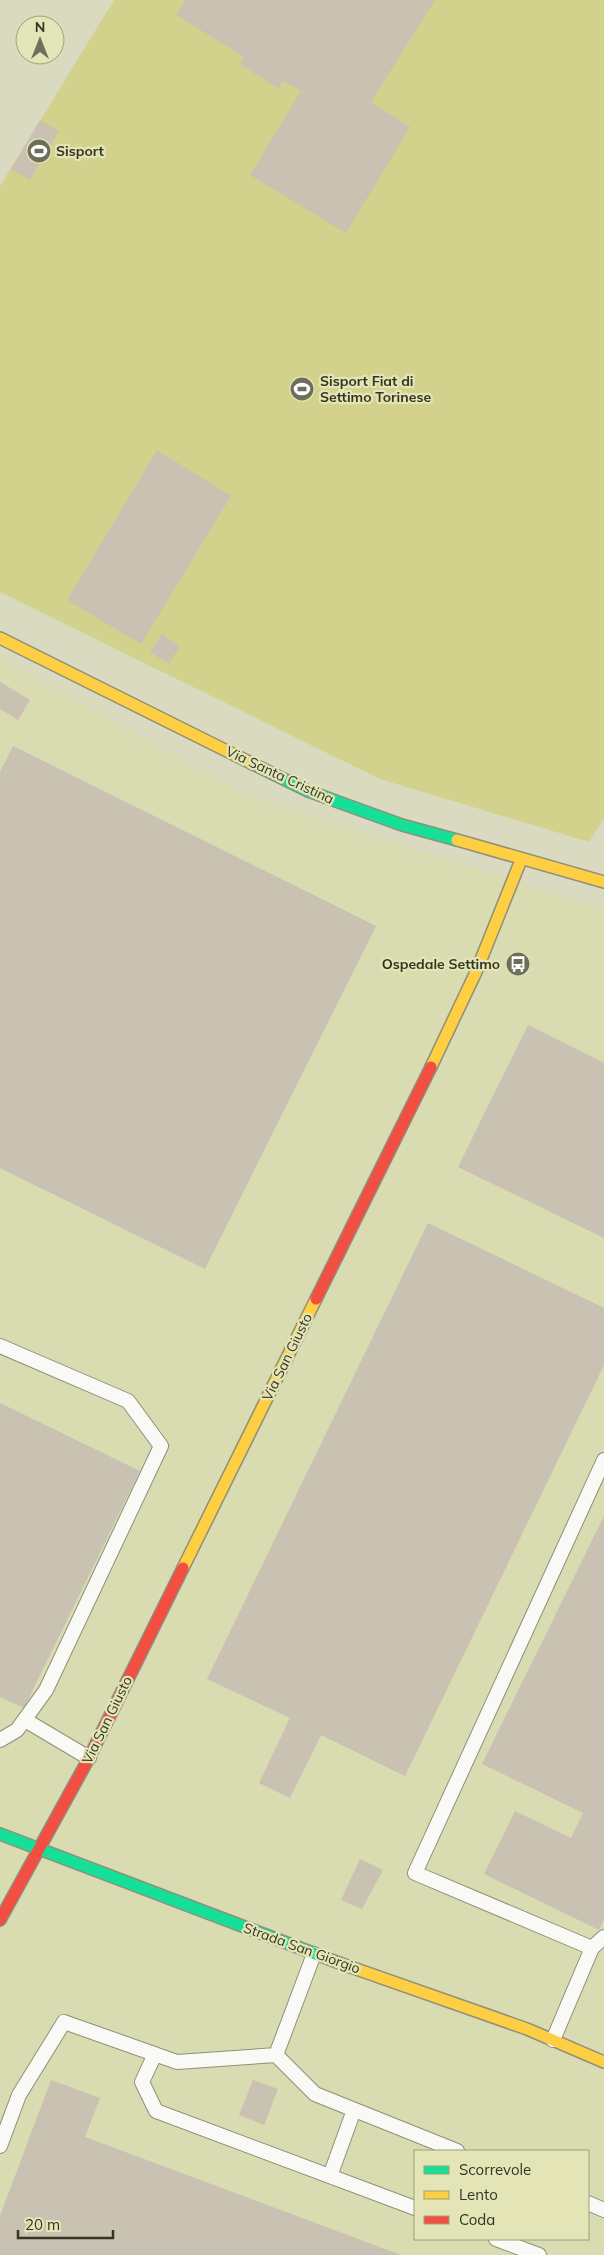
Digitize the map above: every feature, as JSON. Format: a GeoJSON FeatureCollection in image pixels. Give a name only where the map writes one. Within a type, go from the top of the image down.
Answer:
{"type":"FeatureCollection","features":[{"type":"Feature","properties":{"kind":"street","name":"Via Santa Cristina"},"geometry":{"type":"LineString","coordinates":[[0,638],[308,791],[402,825],[604,882]]}},
{"type":"Feature","properties":{"kind":"street","name":"Via San Giusto"},"geometry":{"type":"LineString","coordinates":[[0,1920],[89,1758],[427,1075],[476,972],[521,860]]}},
{"type":"Feature","properties":{"kind":"street","name":"Strada San Giorgio"},"geometry":{"type":"LineString","coordinates":[[0,1834],[314,1954],[527,2029],[604,2062]]}},
{"type":"Feature","properties":{"kind":"lane"},"geometry":{"type":"LineString","coordinates":[[0,1346],[128,1401],[161,1446],[46,1690],[17,1730],[0,1740]]}},
{"type":"Feature","properties":{"kind":"lane"},"geometry":{"type":"LineString","coordinates":[[592,1948],[415,1872],[604,1460]]}},
{"type":"Feature","properties":{"kind":"lane"},"geometry":{"type":"LineString","coordinates":[[25,1720],[89,1758]]}},
{"type":"Feature","properties":{"kind":"lane"},"geometry":{"type":"LineString","coordinates":[[553,2040],[592,1948],[604,1937]]}},
{"type":"Feature","properties":{"kind":"lane"},"geometry":{"type":"LineString","coordinates":[[276,2055],[314,1954]]}},
{"type":"Feature","properties":{"kind":"lane"},"geometry":{"type":"LineString","coordinates":[[0,2146],[19,2095],[64,2022],[177,2062],[276,2055],[315,2094],[454,2150]]}},
{"type":"Feature","properties":{"kind":"lane"},"geometry":{"type":"LineString","coordinates":[[155,2054],[142,2082],[156,2111],[414,2208]]}},
{"type":"Feature","properties":{"kind":"lane"},"geometry":{"type":"LineString","coordinates":[[330,2176],[354,2110]]}},
{"type":"Feature","properties":{"kind":"lane"},"geometry":{"type":"LineString","coordinates":[[589,2203],[604,2210]]}},
{"type":"Feature","properties":{"kind":"lane"},"geometry":{"type":"LineString","coordinates":[[499,2240],[539,2255]]}},
{"type":"Feature","properties":{"kind":"shaded area","name":"Sisport Fiat di Settimo Torinese"},"geometry":{"type":"Polygon","coordinates":[[[114,0],[604,0],[604,818],[589,842],[380,779],[0,592],[0,186],[114,0]]]}},
{"type":"Feature","properties":{"kind":"shaded area"},"geometry":{"type":"Polygon","coordinates":[[[0,658],[247,795],[604,910],[604,2255],[0,2255],[0,658]]]}},
{"type":"Feature","properties":{"kind":"building"},"geometry":{"type":"Polygon","coordinates":[[[185,0],[435,0],[371,102],[410,127],[346,233],[250,175],[301,91],[283,81],[279,89],[240,64],[244,57],[176,15],[185,0]]]}},
{"type":"Feature","properties":{"kind":"building"},"geometry":{"type":"Polygon","coordinates":[[[40,120],[59,131],[30,180],[11,169],[40,120]]]}},
{"type":"Feature","properties":{"kind":"building"},"geometry":{"type":"Polygon","coordinates":[[[157,450],[231,496],[141,644],[67,600],[157,450]]]}},
{"type":"Feature","properties":{"kind":"building"},"geometry":{"type":"Polygon","coordinates":[[[162,634],[180,646],[169,664],[150,652],[162,634]]]}},
{"type":"Feature","properties":{"kind":"building"},"geometry":{"type":"Polygon","coordinates":[[[0,682],[30,700],[18,720],[0,709],[0,682]]]}},
{"type":"Feature","properties":{"kind":"building"},"geometry":{"type":"Polygon","coordinates":[[[13,746],[376,926],[205,1269],[0,1168],[0,772],[13,746]]]}},
{"type":"Feature","properties":{"kind":"building"},"geometry":{"type":"Polygon","coordinates":[[[528,1025],[604,1063],[604,1238],[458,1167],[528,1025]]]}},
{"type":"Feature","properties":{"kind":"building"},"geometry":{"type":"Polygon","coordinates":[[[428,1223],[604,1308],[604,1365],[405,1776],[321,1735],[290,1798],[259,1783],[290,1718],[207,1679],[428,1223]]]}},
{"type":"Feature","properties":{"kind":"building"},"geometry":{"type":"Polygon","coordinates":[[[0,1403],[140,1471],[24,1708],[0,1697],[0,1403]]]}},
{"type":"Feature","properties":{"kind":"building"},"geometry":{"type":"Polygon","coordinates":[[[604,1516],[604,1919],[599,1930],[484,1874],[515,1811],[571,1838],[583,1813],[482,1764],[604,1516]]]}},
{"type":"Feature","properties":{"kind":"building"},"geometry":{"type":"Polygon","coordinates":[[[360,1859],[383,1870],[362,1909],[341,1900],[360,1859]]]}},
{"type":"Feature","properties":{"kind":"building"},"geometry":{"type":"Polygon","coordinates":[[[51,2080],[100,2098],[85,2137],[401,2255],[0,2255],[0,2216],[51,2080]]]}},
{"type":"Feature","properties":{"kind":"building"},"geometry":{"type":"Polygon","coordinates":[[[253,2080],[278,2089],[264,2125],[239,2115],[253,2080]]]}},
{"type":"Feature","properties":{"kind":"traffic: fast"},"geometry":{"type":"LineString","coordinates":[[253,764],[308,791],[402,825],[457,840]]}},
{"type":"Feature","properties":{"kind":"traffic: fast"},"geometry":{"type":"LineString","coordinates":[[0,1834],[342,1964]]}},
{"type":"Feature","properties":{"kind":"traffic: slow"},"geometry":{"type":"LineString","coordinates":[[0,638],[253,764]]}},
{"type":"Feature","properties":{"kind":"traffic: slow"},"geometry":{"type":"LineString","coordinates":[[457,840],[604,882]]}},
{"type":"Feature","properties":{"kind":"traffic: slow"},"geometry":{"type":"LineString","coordinates":[[431,1067],[476,972],[521,860]]}},
{"type":"Feature","properties":{"kind":"traffic: slow"},"geometry":{"type":"LineString","coordinates":[[183,1568],[316,1299]]}},
{"type":"Feature","properties":{"kind":"traffic: slow"},"geometry":{"type":"LineString","coordinates":[[342,1964],[527,2029],[604,2062]]}},
{"type":"Feature","properties":{"kind":"traffic: jam"},"geometry":{"type":"LineString","coordinates":[[316,1299],[431,1067]]}},
{"type":"Feature","properties":{"kind":"traffic: jam"},"geometry":{"type":"LineString","coordinates":[[0,1920],[89,1758],[183,1568]]}},
{"type":"Feature","properties":{"kind":"place","name":"Sisport"},"geometry":{"type":"Point","coordinates":[39,151]}},
{"type":"Feature","properties":{"kind":"place","name":"Sisport Fiat di Settimo Torinese"},"geometry":{"type":"Point","coordinates":[302,389]}},
{"type":"Feature","properties":{"kind":"place","name":"Ospedale Settimo"},"geometry":{"type":"Point","coordinates":[518,964]}}]}
